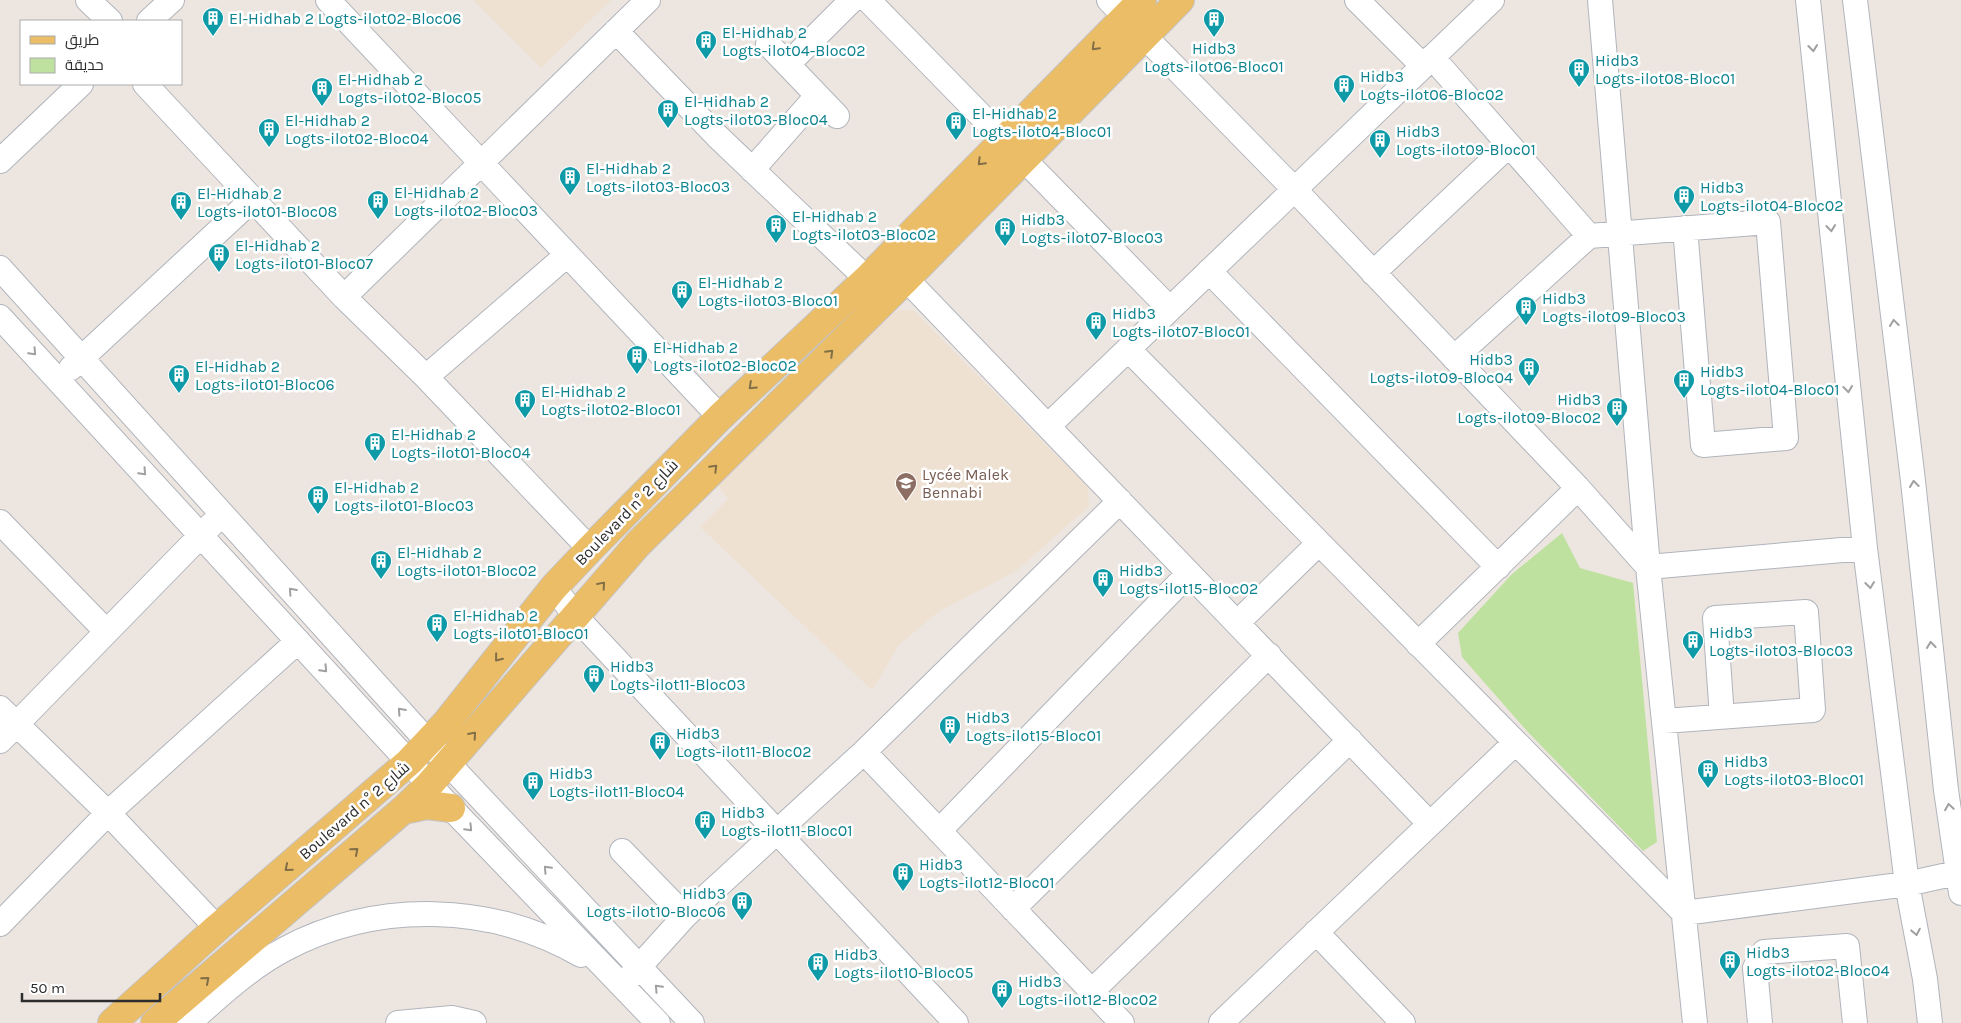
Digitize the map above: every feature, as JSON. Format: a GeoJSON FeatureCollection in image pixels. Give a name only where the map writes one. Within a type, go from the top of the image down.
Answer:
{"type":"FeatureCollection","features":[{"type":"Feature","properties":{"kind":"main road","name":"Boulevard n° شارع 2"},"geometry":{"type":"LineString","coordinates":[[112,1023],[217,928],[409,762],[429,742],[554,588],[590,549],[720,417],[867,279],[1130,13],[1180,0]]}},
{"type":"Feature","properties":{"kind":"main road","name":"Boulevard n° شارع 2"},"geometry":{"type":"LineString","coordinates":[[155,1023],[403,810],[429,785],[638,544],[906,279],[1022,158],[1130,13]]}},
{"type":"Feature","properties":{"kind":"main road"},"geometry":{"type":"LineString","coordinates":[[403,810],[427,805],[451,808]]}},
{"type":"Feature","properties":{"kind":"street"},"geometry":{"type":"LineString","coordinates":[[88,0],[109,20]]}},
{"type":"Feature","properties":{"kind":"street"},"geometry":{"type":"LineString","coordinates":[[150,20],[172,0]]}},
{"type":"Feature","properties":{"kind":"street"},"geometry":{"type":"LineString","coordinates":[[328,0],[720,417]]}},
{"type":"Feature","properties":{"kind":"street"},"geometry":{"type":"LineString","coordinates":[[344,298],[648,0]]}},
{"type":"Feature","properties":{"kind":"street"},"geometry":{"type":"LineString","coordinates":[[788,64],[852,0]]}},
{"type":"Feature","properties":{"kind":"street"},"geometry":{"type":"LineString","coordinates":[[868,0],[1170,309]]}},
{"type":"Feature","properties":{"kind":"street"},"geometry":{"type":"LineString","coordinates":[[1357,0],[1427,62],[1509,145],[1589,236]]}},
{"type":"Feature","properties":{"kind":"street"},"geometry":{"type":"LineString","coordinates":[[1048,426],[1492,0]]}},
{"type":"Feature","properties":{"kind":"street"},"geometry":{"type":"LineString","coordinates":[[1600,0],[1648,567],[1695,1023]]}},
{"type":"Feature","properties":{"kind":"street"},"geometry":{"type":"LineString","coordinates":[[1808,0],[1865,548],[1907,884],[1930,1018]]}},
{"type":"Feature","properties":{"kind":"street"},"geometry":{"type":"LineString","coordinates":[[1684,914],[1907,884],[1959,867],[1946,790],[1912,472],[1855,0]]}},
{"type":"Feature","properties":{"kind":"street"},"geometry":{"type":"LineString","coordinates":[[1130,13],[1373,273],[1578,488],[1648,567]]}},
{"type":"Feature","properties":{"kind":"street"},"geometry":{"type":"LineString","coordinates":[[616,31],[717,136],[867,279]]}},
{"type":"Feature","properties":{"kind":"street"},"geometry":{"type":"LineString","coordinates":[[768,44],[837,116]]}},
{"type":"Feature","properties":{"kind":"street"},"geometry":{"type":"LineString","coordinates":[[0,161],[80,85]]}},
{"type":"Feature","properties":{"kind":"street"},"geometry":{"type":"LineString","coordinates":[[146,85],[344,298],[426,377],[590,549]]}},
{"type":"Feature","properties":{"kind":"street"},"geometry":{"type":"LineString","coordinates":[[752,170],[817,96]]}},
{"type":"Feature","properties":{"kind":"street"},"geometry":{"type":"LineString","coordinates":[[1373,273],[1509,145]]}},
{"type":"Feature","properties":{"kind":"street"},"geometry":{"type":"LineString","coordinates":[[59,380],[253,199]]}},
{"type":"Feature","properties":{"kind":"street"},"geometry":{"type":"LineString","coordinates":[[1454,358],[1589,236],[1685,228],[1768,222],[1786,438],[1703,445],[1685,228]]}},
{"type":"Feature","properties":{"kind":"street"},"geometry":{"type":"LineString","coordinates":[[426,377],[567,256]]}},
{"type":"Feature","properties":{"kind":"street"},"geometry":{"type":"LineString","coordinates":[[886,258],[1430,824]]}},
{"type":"Feature","properties":{"kind":"street"},"geometry":{"type":"LineString","coordinates":[[0,268],[448,763],[692,1023]]}},
{"type":"Feature","properties":{"kind":"street"},"geometry":{"type":"LineString","coordinates":[[1209,271],[1498,567]]}},
{"type":"Feature","properties":{"kind":"street"},"geometry":{"type":"LineString","coordinates":[[0,317],[429,785],[658,1023]]}},
{"type":"Feature","properties":{"kind":"street"},"geometry":{"type":"LineString","coordinates":[[1128,349],[1684,914]]}},
{"type":"Feature","properties":{"kind":"street"},"geometry":{"type":"LineString","coordinates":[[1418,644],[1578,488]]}},
{"type":"Feature","properties":{"kind":"street"},"geometry":{"type":"LineString","coordinates":[[622,984],[640,968],[685,916],[864,752],[1120,501]]}},
{"type":"Feature","properties":{"kind":"street"},"geometry":{"type":"LineString","coordinates":[[0,741],[222,513]]}},
{"type":"Feature","properties":{"kind":"street"},"geometry":{"type":"LineString","coordinates":[[0,522],[106,631]]}},
{"type":"Feature","properties":{"kind":"street"},"geometry":{"type":"LineString","coordinates":[[1237,623],[1318,544]]}},
{"type":"Feature","properties":{"kind":"street"},"geometry":{"type":"LineString","coordinates":[[1648,567],[1865,548]]}},
{"type":"Feature","properties":{"kind":"street"},"geometry":{"type":"LineString","coordinates":[[940,831],[1189,573]]}},
{"type":"Feature","properties":{"kind":"street"},"geometry":{"type":"LineString","coordinates":[[554,588],[575,616],[956,1023]]}},
{"type":"Feature","properties":{"kind":"street"},"geometry":{"type":"LineString","coordinates":[[1664,721],[1722,717],[1813,710],[1806,612],[1715,618],[1722,717]]}},
{"type":"Feature","properties":{"kind":"street"},"geometry":{"type":"LineString","coordinates":[[0,924],[108,813],[298,641]]}},
{"type":"Feature","properties":{"kind":"street"},"geometry":{"type":"LineString","coordinates":[[1013,909],[1268,655]]}},
{"type":"Feature","properties":{"kind":"street"},"geometry":{"type":"LineString","coordinates":[[0,708],[108,813],[217,928]]}},
{"type":"Feature","properties":{"kind":"street"},"geometry":{"type":"LineString","coordinates":[[1092,991],[1350,740]]}},
{"type":"Feature","properties":{"kind":"street"},"geometry":{"type":"LineString","coordinates":[[1220,1023],[1515,743]]}},
{"type":"Feature","properties":{"kind":"street"},"geometry":{"type":"LineString","coordinates":[[864,752],[1122,1023]]}},
{"type":"Feature","properties":{"kind":"street"},"geometry":{"type":"LineString","coordinates":[[622,851],[685,916]]}},
{"type":"Feature","properties":{"kind":"street"},"geometry":{"type":"LineString","coordinates":[[189,1023],[241,976],[285,949],[316,934],[393,915],[440,913],[491,919],[555,940],[604,968]]}},
{"type":"Feature","properties":{"kind":"street"},"geometry":{"type":"LineString","coordinates":[[1316,932],[1393,1020]]}},
{"type":"Feature","properties":{"kind":"street"},"geometry":{"type":"LineString","coordinates":[[1760,1023],[1755,968],[1764,952],[1847,946],[1855,1023]]}},
{"type":"Feature","properties":{"kind":"street"},"geometry":{"type":"LineString","coordinates":[[398,1023],[452,1018],[474,1023]]}},
{"type":"Feature","properties":{"kind":"shaded area"},"geometry":{"type":"Polygon","coordinates":[[[473,0],[611,0],[541,68],[473,0]]]}},
{"type":"Feature","properties":{"kind":"shaded area","name":"Lycée Malek Bennabi"},"geometry":{"type":"Polygon","coordinates":[[[912,310],[916,313],[1088,487],[1089,506],[1016,571],[938,612],[899,645],[872,690],[700,527],[728,499],[716,483],[895,312],[912,310]]]}},
{"type":"Feature","properties":{"kind":"green space"},"geometry":{"type":"Polygon","coordinates":[[[1562,533],[1580,568],[1633,583],[1657,842],[1643,851],[1526,730],[1462,657],[1458,633],[1512,574],[1562,533]]]}},
{"type":"Feature","properties":{"kind":"place","name":"El-Hidhab 2 Logts-ilot02-Bloc06"},"geometry":{"type":"Point","coordinates":[213,37]}},
{"type":"Feature","properties":{"kind":"place","name":"Hidb3 Logts-ilot06-Bloc01"},"geometry":{"type":"Point","coordinates":[1214,38]}},
{"type":"Feature","properties":{"kind":"place","name":"El-Hidhab 2 Logts-ilot04-Bloc02"},"geometry":{"type":"Point","coordinates":[706,60]}},
{"type":"Feature","properties":{"kind":"place","name":"Hidb3 Logts-ilot08-Bloc01"},"geometry":{"type":"Point","coordinates":[1579,88]}},
{"type":"Feature","properties":{"kind":"place","name":"Hidb3 Logts-ilot06-Bloc02"},"geometry":{"type":"Point","coordinates":[1344,104]}},
{"type":"Feature","properties":{"kind":"place","name":"El-Hidhab 2 Logts-ilot02-Bloc05"},"geometry":{"type":"Point","coordinates":[322,107]}},
{"type":"Feature","properties":{"kind":"place","name":"El-Hidhab 2 Logts-ilot03-Bloc04"},"geometry":{"type":"Point","coordinates":[668,129]}},
{"type":"Feature","properties":{"kind":"place","name":"El-Hidhab 2 Logts-ilot04-Bloc01"},"geometry":{"type":"Point","coordinates":[956,141]}},
{"type":"Feature","properties":{"kind":"place","name":"El-Hidhab 2 Logts-ilot02-Bloc04"},"geometry":{"type":"Point","coordinates":[269,148]}},
{"type":"Feature","properties":{"kind":"place","name":"Hidb3 Logts-ilot09-Bloc01"},"geometry":{"type":"Point","coordinates":[1380,159]}},
{"type":"Feature","properties":{"kind":"place","name":"El-Hidhab 2 Logts-ilot03-Bloc03"},"geometry":{"type":"Point","coordinates":[570,196]}},
{"type":"Feature","properties":{"kind":"place","name":"Hidb3 Logts-ilot04-Bloc02"},"geometry":{"type":"Point","coordinates":[1684,215]}},
{"type":"Feature","properties":{"kind":"place","name":"El-Hidhab 2 Logts-ilot02-Bloc03"},"geometry":{"type":"Point","coordinates":[378,220]}},
{"type":"Feature","properties":{"kind":"place","name":"El-Hidhab 2 Logts-ilot01-Bloc08"},"geometry":{"type":"Point","coordinates":[181,221]}},
{"type":"Feature","properties":{"kind":"place","name":"El-Hidhab 2 Logts-ilot03-Bloc02"},"geometry":{"type":"Point","coordinates":[776,244]}},
{"type":"Feature","properties":{"kind":"place","name":"Hidb3 Logts-ilot07-Bloc03"},"geometry":{"type":"Point","coordinates":[1005,247]}},
{"type":"Feature","properties":{"kind":"place","name":"El-Hidhab 2 Logts-ilot01-Bloc07"},"geometry":{"type":"Point","coordinates":[219,273]}},
{"type":"Feature","properties":{"kind":"place","name":"El-Hidhab 2 Logts-ilot03-Bloc01"},"geometry":{"type":"Point","coordinates":[682,310]}},
{"type":"Feature","properties":{"kind":"place","name":"Hidb3 Logts-ilot09-Bloc03"},"geometry":{"type":"Point","coordinates":[1526,326]}},
{"type":"Feature","properties":{"kind":"place","name":"Hidb3 Logts-ilot07-Bloc01"},"geometry":{"type":"Point","coordinates":[1096,341]}},
{"type":"Feature","properties":{"kind":"place","name":"El-Hidhab 2 Logts-ilot02-Bloc02"},"geometry":{"type":"Point","coordinates":[637,375]}},
{"type":"Feature","properties":{"kind":"place","name":"Hidb3 Logts-ilot09-Bloc04"},"geometry":{"type":"Point","coordinates":[1529,387]}},
{"type":"Feature","properties":{"kind":"place","name":"El-Hidhab 2 Logts-ilot01-Bloc06"},"geometry":{"type":"Point","coordinates":[179,394]}},
{"type":"Feature","properties":{"kind":"place","name":"Hidb3 Logts-ilot04-Bloc01"},"geometry":{"type":"Point","coordinates":[1684,399]}},
{"type":"Feature","properties":{"kind":"place","name":"El-Hidhab 2 Logts-ilot02-Bloc01"},"geometry":{"type":"Point","coordinates":[525,419]}},
{"type":"Feature","properties":{"kind":"place","name":"Hidb3 Logts-ilot09-Bloc02"},"geometry":{"type":"Point","coordinates":[1617,427]}},
{"type":"Feature","properties":{"kind":"place","name":"El-Hidhab 2 Logts-ilot01-Bloc04"},"geometry":{"type":"Point","coordinates":[375,462]}},
{"type":"Feature","properties":{"kind":"place","name":"Lycée Malek Bennabi"},"geometry":{"type":"Point","coordinates":[906,502]}},
{"type":"Feature","properties":{"kind":"place","name":"El-Hidhab 2 Logts-ilot01-Bloc03"},"geometry":{"type":"Point","coordinates":[318,515]}},
{"type":"Feature","properties":{"kind":"place","name":"El-Hidhab 2 Logts-ilot01-Bloc02"},"geometry":{"type":"Point","coordinates":[381,580]}},
{"type":"Feature","properties":{"kind":"place","name":"Hidb3 Logts-ilot15-Bloc02"},"geometry":{"type":"Point","coordinates":[1103,598]}},
{"type":"Feature","properties":{"kind":"place","name":"El-Hidhab 2 Logts-ilot01-Bloc01"},"geometry":{"type":"Point","coordinates":[437,643]}},
{"type":"Feature","properties":{"kind":"place","name":"Hidb3 Logts-ilot03-Bloc03"},"geometry":{"type":"Point","coordinates":[1693,660]}},
{"type":"Feature","properties":{"kind":"place","name":"Hidb3 Logts-ilot11-Bloc03"},"geometry":{"type":"Point","coordinates":[594,694]}},
{"type":"Feature","properties":{"kind":"place","name":"Hidb3 Logts-ilot15-Bloc01"},"geometry":{"type":"Point","coordinates":[950,745]}},
{"type":"Feature","properties":{"kind":"place","name":"Hidb3 Logts-ilot11-Bloc02"},"geometry":{"type":"Point","coordinates":[660,761]}},
{"type":"Feature","properties":{"kind":"place","name":"Hidb3 Logts-ilot03-Bloc01"},"geometry":{"type":"Point","coordinates":[1708,789]}},
{"type":"Feature","properties":{"kind":"place","name":"Hidb3 Logts-ilot11-Bloc04"},"geometry":{"type":"Point","coordinates":[533,801]}},
{"type":"Feature","properties":{"kind":"place","name":"Hidb3 Logts-ilot11-Bloc01"},"geometry":{"type":"Point","coordinates":[705,840]}},
{"type":"Feature","properties":{"kind":"place","name":"Hidb3 Logts-ilot12-Bloc01"},"geometry":{"type":"Point","coordinates":[903,892]}},
{"type":"Feature","properties":{"kind":"place","name":"Hidb3 Logts-ilot10-Bloc06"},"geometry":{"type":"Point","coordinates":[742,921]}},
{"type":"Feature","properties":{"kind":"place","name":"Hidb3 Logts-ilot02-Bloc04"},"geometry":{"type":"Point","coordinates":[1730,980]}},
{"type":"Feature","properties":{"kind":"place","name":"Hidb3 Logts-ilot10-Bloc05"},"geometry":{"type":"Point","coordinates":[818,982]}},
{"type":"Feature","properties":{"kind":"place","name":"Hidb3 Logts-ilot12-Bloc02"},"geometry":{"type":"Point","coordinates":[1002,1009]}}]}
